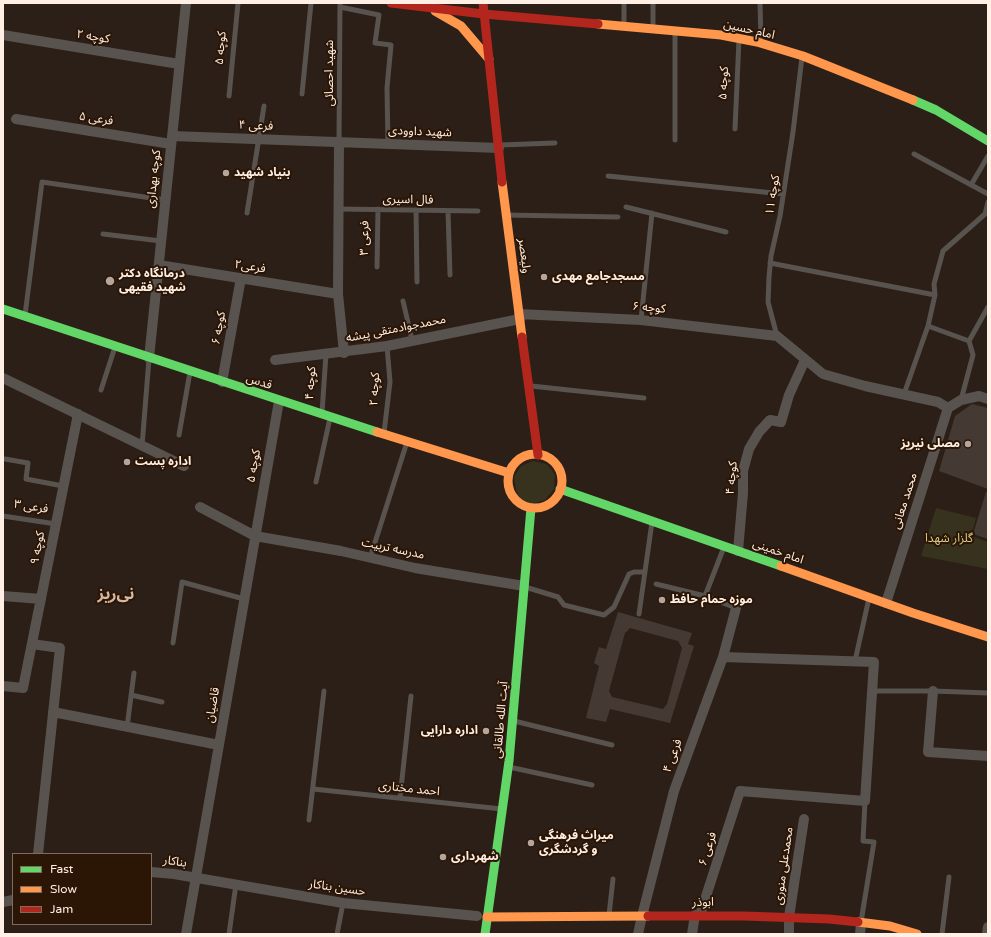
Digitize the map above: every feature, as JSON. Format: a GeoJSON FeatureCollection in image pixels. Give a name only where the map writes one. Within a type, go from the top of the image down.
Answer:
{"type":"FeatureCollection","features":[{"type":"Feature","properties":{"kind":"street","name":"کوچه بهداری"},"geometry":{"type":"LineString","coordinates":[[149,358],[186,3]]}},
{"type":"Feature","properties":{"kind":"street","name":"امام حسین"},"geometry":{"type":"LineString","coordinates":[[398,3],[432,9],[721,35],[761,43],[803,56],[890,89],[923,104],[988,141]]}},
{"type":"Feature","properties":{"kind":"street","name":"ولیعصر"},"geometry":{"type":"LineString","coordinates":[[484,3],[506,215],[538,455]]}},
{"type":"Feature","properties":{"kind":"street"},"geometry":{"type":"LineString","coordinates":[[432,9],[461,26],[489,59]]}},
{"type":"Feature","properties":{"kind":"street","name":"کوچه ۲"},"geometry":{"type":"LineString","coordinates":[[3,35],[179,64]]}},
{"type":"Feature","properties":{"kind":"street","name":"فرعی ۵"},"geometry":{"type":"LineString","coordinates":[[16,119],[171,140]]}},
{"type":"Feature","properties":{"kind":"street","name":"فرعی ۴"},"geometry":{"type":"LineString","coordinates":[[171,140],[259,139],[339,142]]}},
{"type":"Feature","properties":{"kind":"street"},"geometry":{"type":"LineString","coordinates":[[339,142],[338,294],[344,352]]}},
{"type":"Feature","properties":{"kind":"street","name":"شهید داوودی"},"geometry":{"type":"LineString","coordinates":[[339,142],[499,146]]}},
{"type":"Feature","properties":{"kind":"street","name":"فرعی۲"},"geometry":{"type":"LineString","coordinates":[[159,265],[338,294]]}},
{"type":"Feature","properties":{"kind":"street","name":"کوچه ۶"},"geometry":{"type":"LineString","coordinates":[[222,382],[241,278]]}},
{"type":"Feature","properties":{"kind":"street","name":"قدس"},"geometry":{"type":"LineString","coordinates":[[3,309],[279,401],[509,473]]}},
{"type":"Feature","properties":{"kind":"street","name":"۶ کوچه"},"geometry":{"type":"LineString","coordinates":[[519,317],[641,320],[777,336]]}},
{"type":"Feature","properties":{"kind":"street","name":"محمدجوادمتقی پیشه"},"geometry":{"type":"LineString","coordinates":[[275,360],[387,346],[519,317]]}},
{"type":"Feature","properties":{"kind":"street"},"geometry":{"type":"LineString","coordinates":[[777,336],[785,341],[805,360],[823,374],[938,402],[948,408],[961,400],[979,396],[988,399]]}},
{"type":"Feature","properties":{"kind":"street","name":"کوچه ۴"},"geometry":{"type":"LineString","coordinates":[[738,551],[743,493],[743,471],[749,448],[759,432],[770,420],[782,422],[789,395],[805,360]]}},
{"type":"Feature","properties":{"kind":"street"},"geometry":{"type":"LineString","coordinates":[[3,378],[184,466]]}},
{"type":"Feature","properties":{"kind":"street","name":"کوچه ۵"},"geometry":{"type":"LineString","coordinates":[[255,536],[279,401]]}},
{"type":"Feature","properties":{"kind":"street","name":"محمد معانی"},"geometry":{"type":"LineString","coordinates":[[886,603],[948,408]]}},
{"type":"Feature","properties":{"kind":"street","name":"کوچه ۹"},"geometry":{"type":"LineString","coordinates":[[3,686],[23,688],[78,414]]}},
{"type":"Feature","properties":{"kind":"street"},"geometry":{"type":"LineString","coordinates":[[529,455],[538,455],[552,461],[557,467],[562,482],[556,498],[541,508],[532,508],[517,502],[512,496],[508,480],[509,473],[520,459],[529,455]]}},
{"type":"Feature","properties":{"kind":"street","name":"امام خمینی"},"geometry":{"type":"LineString","coordinates":[[560,489],[886,603],[988,637]]}},
{"type":"Feature","properties":{"kind":"street","name":"مدرسه تربیت"},"geometry":{"type":"LineString","coordinates":[[200,506],[255,536],[341,551],[415,568],[524,586]]}},
{"type":"Feature","properties":{"kind":"street","name":"آیت الله طالقانی"},"geometry":{"type":"LineString","coordinates":[[485,934],[508,767],[532,508]]}},
{"type":"Feature","properties":{"kind":"street","name":"قاضیان"},"geometry":{"type":"LineString","coordinates":[[186,934],[255,536]]}},
{"type":"Feature","properties":{"kind":"street"},"geometry":{"type":"LineString","coordinates":[[3,596],[41,598]]}},
{"type":"Feature","properties":{"kind":"street","name":"فرعی ۴"},"geometry":{"type":"LineString","coordinates":[[638,934],[674,791],[723,656],[736,608]]}},
{"type":"Feature","properties":{"kind":"street"},"geometry":{"type":"LineString","coordinates":[[32,644],[60,648],[38,853]]}},
{"type":"Feature","properties":{"kind":"street"},"geometry":{"type":"LineString","coordinates":[[723,656],[874,662],[865,801]]}},
{"type":"Feature","properties":{"kind":"street"},"geometry":{"type":"LineString","coordinates":[[933,691],[928,752],[988,756]]}},
{"type":"Feature","properties":{"kind":"street"},"geometry":{"type":"LineString","coordinates":[[53,712],[219,746]]}},
{"type":"Feature","properties":{"kind":"street","name":"فرعی ۶"},"geometry":{"type":"LineString","coordinates":[[692,934],[740,791],[865,801]]}},
{"type":"Feature","properties":{"kind":"street","name":"محمدعلی منوری"},"geometry":{"type":"LineString","coordinates":[[788,934],[789,918],[804,819]]}},
{"type":"Feature","properties":{"kind":"street","name":"بناکار"},"geometry":{"type":"LineString","coordinates":[[152,872],[174,874],[196,879]]}},
{"type":"Feature","properties":{"kind":"street","name":"حسین بناکار"},"geometry":{"type":"LineString","coordinates":[[196,879],[236,884],[343,903],[477,916]]}},
{"type":"Feature","properties":{"kind":"street","name":"ابوذر"},"geometry":{"type":"LineString","coordinates":[[487,918],[698,915],[789,918],[890,926],[917,934]]}},
{"type":"Feature","properties":{"kind":"street"},"geometry":{"type":"LineString","coordinates":[[860,934],[861,923]]}},
{"type":"Feature","properties":{"kind":"street"},"geometry":{"type":"LineString","coordinates":[[987,934],[988,927]]}},
{"type":"Feature","properties":{"kind":"lane","name":"کوچه ۵"},"geometry":{"type":"LineString","coordinates":[[230,96],[238,3]]}},
{"type":"Feature","properties":{"kind":"lane"},"geometry":{"type":"LineString","coordinates":[[302,94],[311,3]]}},
{"type":"Feature","properties":{"kind":"lane"},"geometry":{"type":"LineString","coordinates":[[624,3],[624,26]]}},
{"type":"Feature","properties":{"kind":"lane"},"geometry":{"type":"LineString","coordinates":[[653,3],[653,29]]}},
{"type":"Feature","properties":{"kind":"lane"},"geometry":{"type":"LineString","coordinates":[[760,3],[761,43]]}},
{"type":"Feature","properties":{"kind":"lane"},"geometry":{"type":"LineString","coordinates":[[340,5],[379,15],[375,43],[391,45],[387,88],[388,144]]}},
{"type":"Feature","properties":{"kind":"lane","name":"شهید احصائی"},"geometry":{"type":"LineString","coordinates":[[339,142],[340,5]]}},
{"type":"Feature","properties":{"kind":"lane"},"geometry":{"type":"LineString","coordinates":[[675,31],[675,140]]}},
{"type":"Feature","properties":{"kind":"lane","name":"کوچه ۵"},"geometry":{"type":"LineString","coordinates":[[735,129],[739,38]]}},
{"type":"Feature","properties":{"kind":"lane","name":"کوچه ۱۱"},"geometry":{"type":"LineString","coordinates":[[777,336],[768,302],[770,263],[803,56]]}},
{"type":"Feature","properties":{"kind":"lane"},"geometry":{"type":"LineString","coordinates":[[247,213],[264,106]]}},
{"type":"Feature","properties":{"kind":"lane"},"geometry":{"type":"LineString","coordinates":[[499,146],[555,143]]}},
{"type":"Feature","properties":{"kind":"lane"},"geometry":{"type":"LineString","coordinates":[[914,154],[988,194]]}},
{"type":"Feature","properties":{"kind":"lane"},"geometry":{"type":"LineString","coordinates":[[971,185],[988,156]]}},
{"type":"Feature","properties":{"kind":"lane"},"geometry":{"type":"LineString","coordinates":[[608,176],[782,194]]}},
{"type":"Feature","properties":{"kind":"lane"},"geometry":{"type":"LineString","coordinates":[[25,316],[42,182],[165,200]]}},
{"type":"Feature","properties":{"kind":"lane"},"geometry":{"type":"LineString","coordinates":[[904,394],[928,326],[935,295],[934,284],[943,251],[987,215],[988,202]]}},
{"type":"Feature","properties":{"kind":"lane"},"geometry":{"type":"LineString","coordinates":[[626,206],[726,232]]}},
{"type":"Feature","properties":{"kind":"lane","name":"فال اسیری"},"geometry":{"type":"LineString","coordinates":[[338,208],[478,211]]}},
{"type":"Feature","properties":{"kind":"lane","name":"فرعی ۳"},"geometry":{"type":"LineString","coordinates":[[377,267],[378,209]]}},
{"type":"Feature","properties":{"kind":"lane"},"geometry":{"type":"LineString","coordinates":[[416,210],[417,282]]}},
{"type":"Feature","properties":{"kind":"lane"},"geometry":{"type":"LineString","coordinates":[[448,211],[450,275]]}},
{"type":"Feature","properties":{"kind":"lane"},"geometry":{"type":"LineString","coordinates":[[641,320],[652,213]]}},
{"type":"Feature","properties":{"kind":"lane"},"geometry":{"type":"LineString","coordinates":[[506,215],[618,217]]}},
{"type":"Feature","properties":{"kind":"lane"},"geometry":{"type":"LineString","coordinates":[[103,234],[161,241]]}},
{"type":"Feature","properties":{"kind":"lane"},"geometry":{"type":"LineString","coordinates":[[770,263],[935,295]]}},
{"type":"Feature","properties":{"kind":"lane"},"geometry":{"type":"LineString","coordinates":[[403,301],[412,340]]}},
{"type":"Feature","properties":{"kind":"lane"},"geometry":{"type":"LineString","coordinates":[[961,400],[973,355],[969,341],[988,307]]}},
{"type":"Feature","properties":{"kind":"lane"},"geometry":{"type":"LineString","coordinates":[[928,326],[969,341]]}},
{"type":"Feature","properties":{"kind":"lane"},"geometry":{"type":"LineString","coordinates":[[101,390],[115,346]]}},
{"type":"Feature","properties":{"kind":"lane","name":"کوچه ۲"},"geometry":{"type":"LineString","coordinates":[[384,434],[390,382],[387,346]]}},
{"type":"Feature","properties":{"kind":"lane","name":"کوچه ۴"},"geometry":{"type":"LineString","coordinates":[[316,482],[326,415],[326,354]]}},
{"type":"Feature","properties":{"kind":"lane"},"geometry":{"type":"LineString","coordinates":[[142,446],[149,358]]}},
{"type":"Feature","properties":{"kind":"lane"},"geometry":{"type":"LineString","coordinates":[[179,435],[190,371]]}},
{"type":"Feature","properties":{"kind":"lane"},"geometry":{"type":"LineString","coordinates":[[528,386],[644,398]]}},
{"type":"Feature","properties":{"kind":"lane"},"geometry":{"type":"LineString","coordinates":[[370,558],[407,441]]}},
{"type":"Feature","properties":{"kind":"lane"},"geometry":{"type":"LineString","coordinates":[[5,459],[28,463],[26,479],[63,486]]}},
{"type":"Feature","properties":{"kind":"lane","name":"فرعی ۳"},"geometry":{"type":"LineString","coordinates":[[3,516],[56,524]]}},
{"type":"Feature","properties":{"kind":"lane"},"geometry":{"type":"LineString","coordinates":[[639,614],[652,521]]}},
{"type":"Feature","properties":{"kind":"lane"},"geometry":{"type":"LineString","coordinates":[[705,596],[724,546]]}},
{"type":"Feature","properties":{"kind":"lane"},"geometry":{"type":"LineString","coordinates":[[524,586],[558,598],[564,605],[604,614],[614,607],[629,574],[634,572],[645,572]]}},
{"type":"Feature","properties":{"kind":"lane"},"geometry":{"type":"LineString","coordinates":[[173,643],[182,582],[244,599]]}},
{"type":"Feature","properties":{"kind":"lane"},"geometry":{"type":"LineString","coordinates":[[656,584],[705,596],[736,608]]}},
{"type":"Feature","properties":{"kind":"lane"},"geometry":{"type":"LineString","coordinates":[[855,661],[869,597]]}},
{"type":"Feature","properties":{"kind":"lane"},"geometry":{"type":"LineString","coordinates":[[127,727],[134,673]]}},
{"type":"Feature","properties":{"kind":"lane"},"geometry":{"type":"LineString","coordinates":[[309,820],[324,691]]}},
{"type":"Feature","properties":{"kind":"lane"},"geometry":{"type":"LineString","coordinates":[[872,691],[988,693]]}},
{"type":"Feature","properties":{"kind":"lane"},"geometry":{"type":"LineString","coordinates":[[131,696],[162,702]]}},
{"type":"Feature","properties":{"kind":"lane"},"geometry":{"type":"LineString","coordinates":[[400,798],[411,696]]}},
{"type":"Feature","properties":{"kind":"lane"},"geometry":{"type":"LineString","coordinates":[[513,721],[612,745]]}},
{"type":"Feature","properties":{"kind":"lane"},"geometry":{"type":"LineString","coordinates":[[508,767],[592,785]]}},
{"type":"Feature","properties":{"kind":"lane","name":"احمد مختاری"},"geometry":{"type":"LineString","coordinates":[[313,789],[502,809]]}},
{"type":"Feature","properties":{"kind":"lane"},"geometry":{"type":"LineString","coordinates":[[861,923],[874,842],[863,841],[865,801]]}},
{"type":"Feature","properties":{"kind":"lane"},"geometry":{"type":"LineString","coordinates":[[942,934],[950,877]]}},
{"type":"Feature","properties":{"kind":"lane"},"geometry":{"type":"LineString","coordinates":[[608,916],[613,879]]}},
{"type":"Feature","properties":{"kind":"lane"},"geometry":{"type":"LineString","coordinates":[[229,934],[236,884]]}},
{"type":"Feature","properties":{"kind":"lane"},"geometry":{"type":"LineString","coordinates":[[337,934],[343,903]]}},
{"type":"Feature","properties":{"kind":"green space"},"geometry":{"type":"Polygon","coordinates":[[[533,461],[546,464],[551,469],[555,475],[554,489],[545,500],[524,506],[516,490],[514,477],[521,466],[533,461]]]}},
{"type":"Feature","properties":{"kind":"green space","name":"گلزار شهدا"},"geometry":{"type":"Polygon","coordinates":[[[936,508],[976,518],[971,536],[988,542],[988,569],[921,556],[936,508]]]}},
{"type":"Feature","properties":{"kind":"building","name":"مصلی نیریز"},"geometry":{"type":"Polygon","coordinates":[[[972,404],[988,408],[988,489],[939,471],[955,416],[972,404]]]}},
{"type":"Feature","properties":{"kind":"building"},"geometry":{"type":"Polygon","coordinates":[[[986,492],[988,492],[988,539],[973,534],[986,492]]]}},
{"type":"Feature","properties":{"kind":"building"},"geometry":{"type":"Polygon","coordinates":[[[618,612],[692,633],[688,644],[694,646],[670,723],[610,709],[606,722],[586,718],[599,666],[594,663],[599,647],[606,649],[618,612]],[[630,628],[625,633],[609,691],[612,697],[663,709],[667,704],[682,648],[678,641],[630,628]]]}},
{"type":"Feature","properties":{"kind":"traffic: fast"},"geometry":{"type":"LineString","coordinates":[[913,100],[936,110],[988,141]]}},
{"type":"Feature","properties":{"kind":"traffic: fast"},"geometry":{"type":"LineString","coordinates":[[3,309],[377,432]]}},
{"type":"Feature","properties":{"kind":"traffic: fast"},"geometry":{"type":"LineString","coordinates":[[560,489],[781,566]]}},
{"type":"Feature","properties":{"kind":"traffic: fast"},"geometry":{"type":"LineString","coordinates":[[485,934],[509,761],[531,508]]}},
{"type":"Feature","properties":{"kind":"traffic: slow"},"geometry":{"type":"LineString","coordinates":[[435,11],[461,26],[489,59]]}},
{"type":"Feature","properties":{"kind":"traffic: slow"},"geometry":{"type":"LineString","coordinates":[[598,24],[721,35],[757,42],[803,56],[913,100]]}},
{"type":"Feature","properties":{"kind":"traffic: slow"},"geometry":{"type":"LineString","coordinates":[[502,182],[522,337]]}},
{"type":"Feature","properties":{"kind":"traffic: slow"},"geometry":{"type":"LineString","coordinates":[[377,432],[509,473]]}},
{"type":"Feature","properties":{"kind":"traffic: slow"},"geometry":{"type":"LineString","coordinates":[[535,454],[545,456],[554,462],[560,471],[562,481],[560,491],[554,500],[545,506],[535,508],[525,506],[516,500],[510,491],[508,481],[510,471],[516,462],[525,456],[535,454]]}},
{"type":"Feature","properties":{"kind":"traffic: slow"},"geometry":{"type":"LineString","coordinates":[[781,566],[913,613],[988,637]]}},
{"type":"Feature","properties":{"kind":"traffic: slow"},"geometry":{"type":"LineString","coordinates":[[487,917],[648,916]]}},
{"type":"Feature","properties":{"kind":"traffic: slow"},"geometry":{"type":"LineString","coordinates":[[858,922],[890,926],[917,934]]}},
{"type":"Feature","properties":{"kind":"traffic: jam"},"geometry":{"type":"LineString","coordinates":[[391,3],[484,14],[598,24]]}},
{"type":"Feature","properties":{"kind":"traffic: jam"},"geometry":{"type":"LineString","coordinates":[[483,3],[502,182]]}},
{"type":"Feature","properties":{"kind":"traffic: jam"},"geometry":{"type":"LineString","coordinates":[[522,337],[538,455]]}},
{"type":"Feature","properties":{"kind":"traffic: jam"},"geometry":{"type":"LineString","coordinates":[[648,916],[744,916],[829,919],[858,922]]}},
{"type":"Feature","properties":{"kind":"place","name":"بنیاد شهید"},"geometry":{"type":"Point","coordinates":[226,173]}},
{"type":"Feature","properties":{"kind":"place","name":"مسجدجامع مهدی"},"geometry":{"type":"Point","coordinates":[544,277]}},
{"type":"Feature","properties":{"kind":"place","name":"درمانگاه دکتر شهید فقیهی"},"geometry":{"type":"Point","coordinates":[110,281]}},
{"type":"Feature","properties":{"kind":"place","name":"مصلی نیریز"},"geometry":{"type":"Point","coordinates":[968,444]}},
{"type":"Feature","properties":{"kind":"place","name":"اداره پست"},"geometry":{"type":"Point","coordinates":[127,462]}},
{"type":"Feature","properties":{"kind":"place","name":"موزه حمام حافظ"},"geometry":{"type":"Point","coordinates":[662,600]}},
{"type":"Feature","properties":{"kind":"place","name":"اداره دارایی"},"geometry":{"type":"Point","coordinates":[486,731]}},
{"type":"Feature","properties":{"kind":"place","name":"میراث فرهنگی و گردشگری"},"geometry":{"type":"Point","coordinates":[531,843]}},
{"type":"Feature","properties":{"kind":"place","name":"شهرداری"},"geometry":{"type":"Point","coordinates":[443,857]}},
{"type":"Feature","properties":{"kind":"district","name":"نی‌ریز"},"geometry":{"type":"Point","coordinates":[116,595]}}]}
